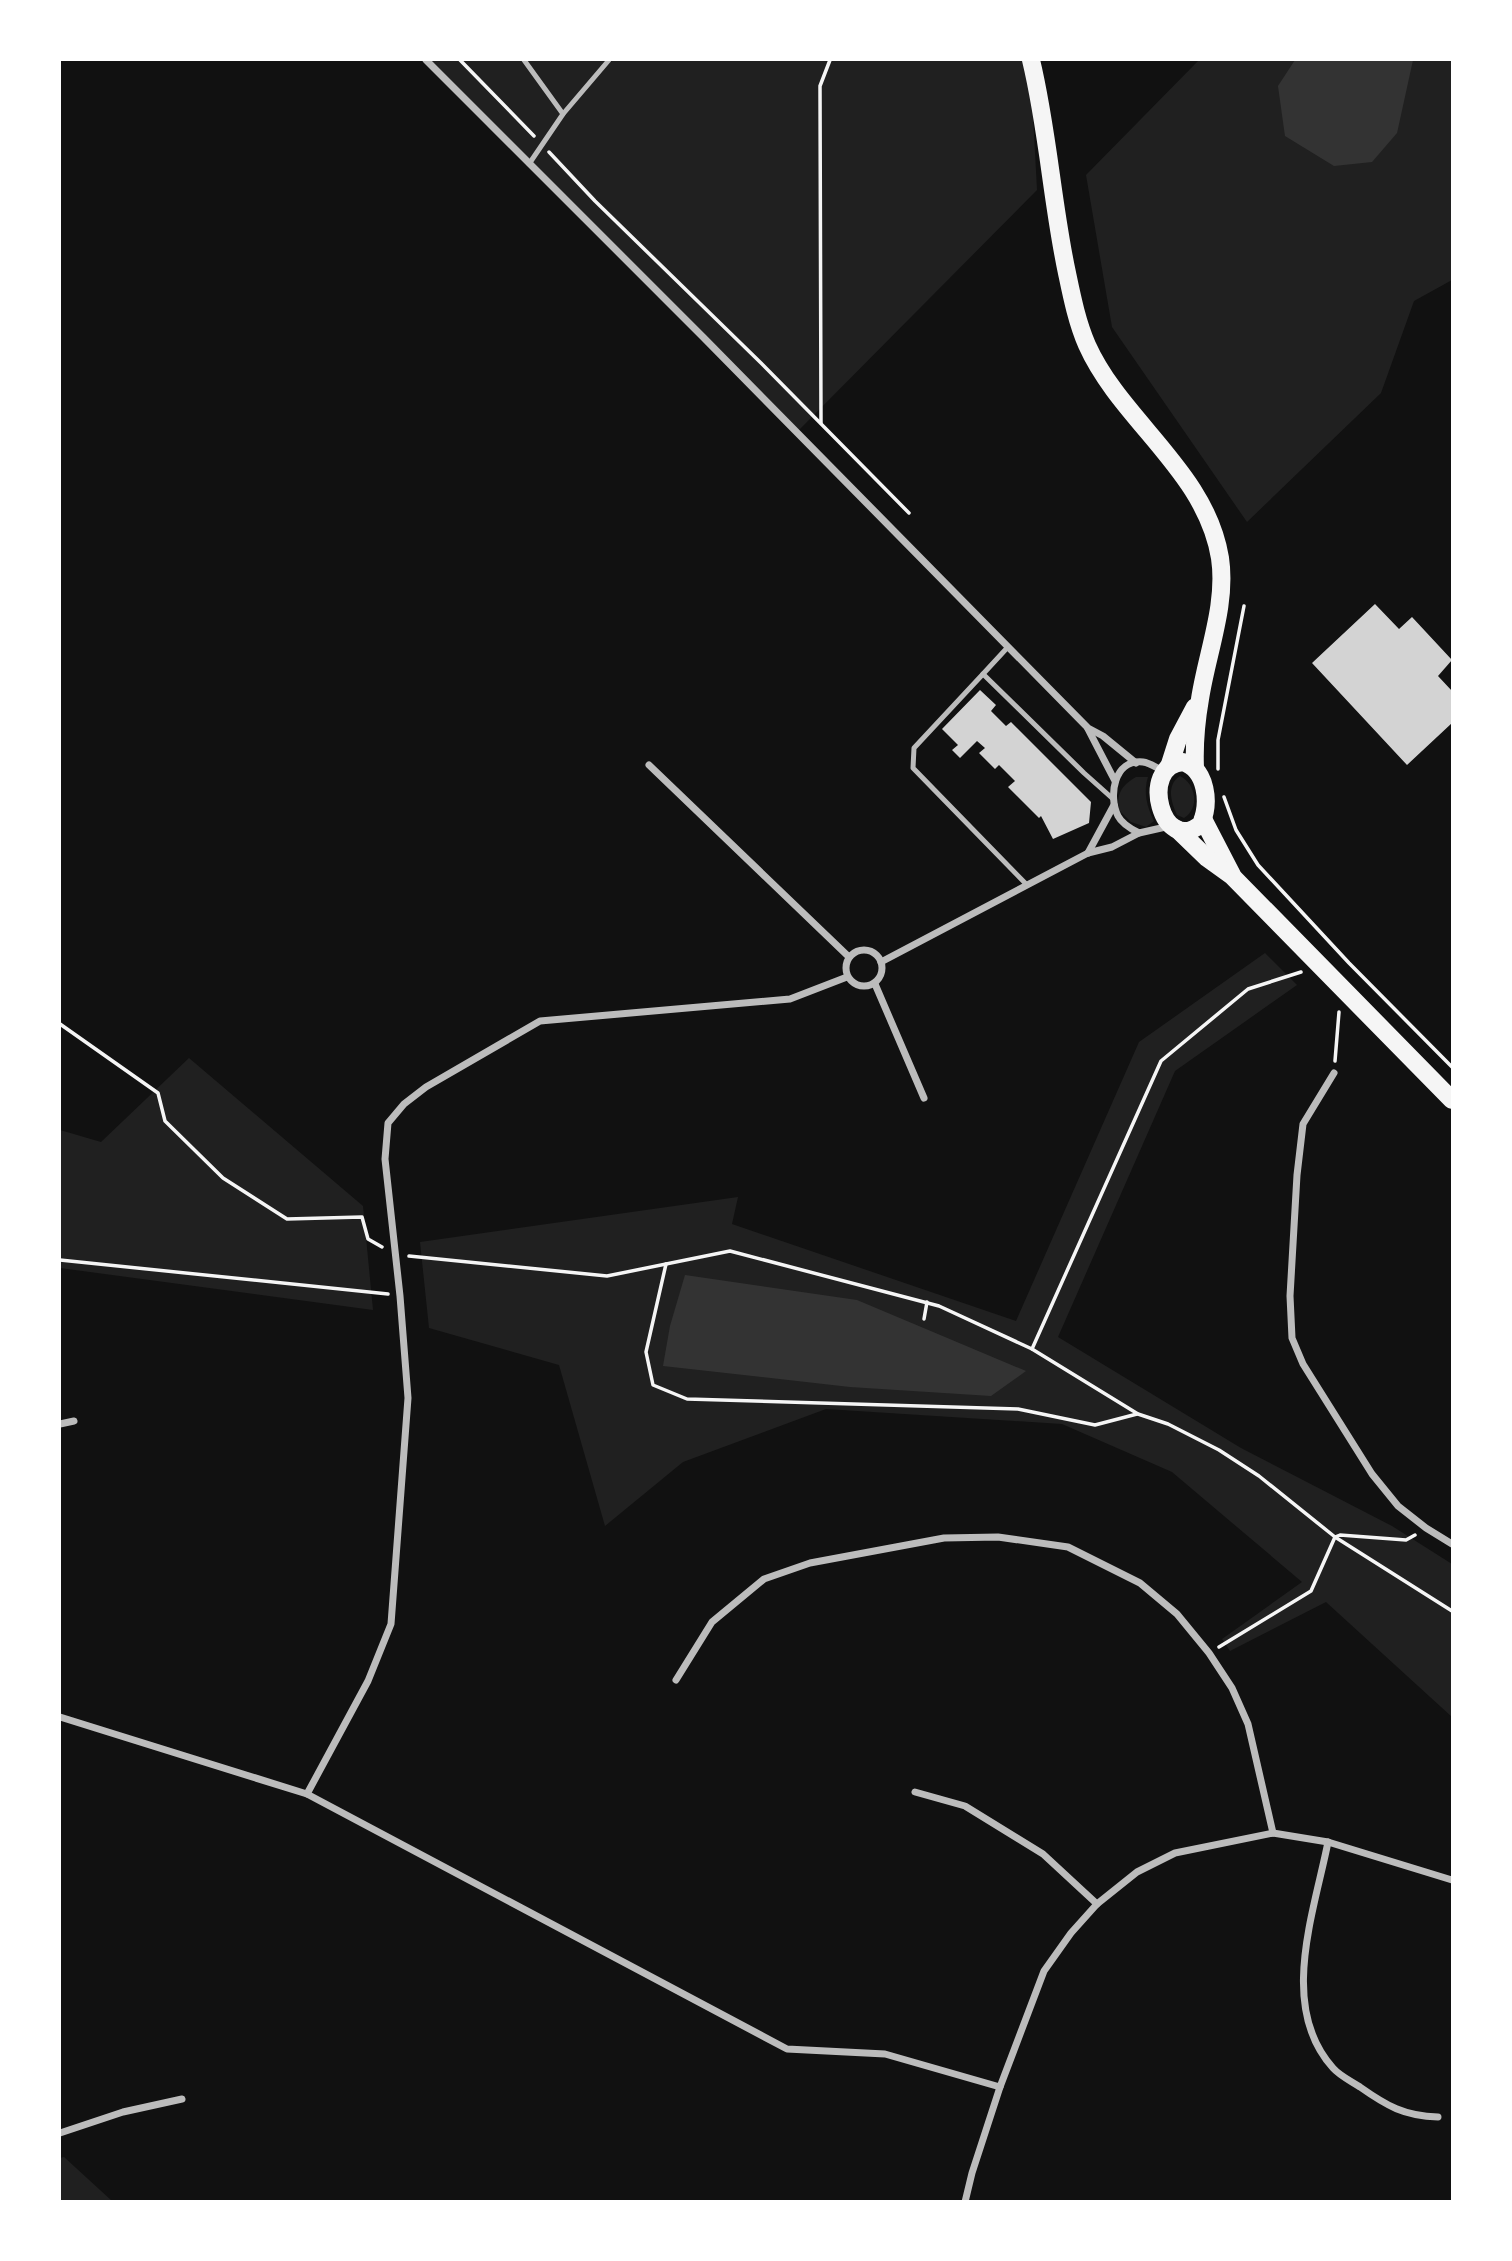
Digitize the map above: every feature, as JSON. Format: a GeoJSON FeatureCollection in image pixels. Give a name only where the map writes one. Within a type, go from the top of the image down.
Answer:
{"type":"FeatureCollection","features":[{"type":"Feature","properties":{"kind":"main road"},"geometry":{"type":"LineString","coordinates":[[1031,60],[1040,98],[1060,240],[1073,304],[1087,344],[1104,377],[1177,468],[1197,498],[1212,528],[1220,559],[1218,610],[1200,699],[1194,745],[1195,768]]}},
{"type":"Feature","properties":{"kind":"main road"},"geometry":{"type":"LineString","coordinates":[[1200,699],[1166,768],[1159,805],[1162,815],[1207,858],[1232,876],[1452,1100]]}},
{"type":"Feature","properties":{"kind":"main road"},"geometry":{"type":"LineString","coordinates":[[1166,768],[1183,762],[1195,768],[1204,787],[1205,801],[1201,824],[1190,830],[1174,827]]}},
{"type":"Feature","properties":{"kind":"main road"},"geometry":{"type":"LineString","coordinates":[[1203,819],[1232,876]]}},
{"type":"Feature","properties":{"kind":"street"},"geometry":{"type":"LineString","coordinates":[[426,60],[779,413],[1088,728],[1103,736],[1136,762],[1166,768]]}},
{"type":"Feature","properties":{"kind":"street"},"geometry":{"type":"LineString","coordinates":[[1088,728],[1115,781]]}},
{"type":"Feature","properties":{"kind":"street"},"geometry":{"type":"LineString","coordinates":[[1087,853],[1113,801],[1115,781],[1122,769],[1136,762]]}},
{"type":"Feature","properties":{"kind":"street"},"geometry":{"type":"LineString","coordinates":[[649,765],[849,957]]}},
{"type":"Feature","properties":{"kind":"street"},"geometry":{"type":"LineString","coordinates":[[1113,801],[1122,822],[1139,833]]}},
{"type":"Feature","properties":{"kind":"street"},"geometry":{"type":"LineString","coordinates":[[881,962],[1087,853],[1112,847],[1139,833],[1174,827]]}},
{"type":"Feature","properties":{"kind":"street"},"geometry":{"type":"LineString","coordinates":[[858,951],[869,951],[881,962],[882,974],[875,984],[857,986],[847,977],[845,967],[849,957],[858,951]]}},
{"type":"Feature","properties":{"kind":"street"},"geometry":{"type":"LineString","coordinates":[[307,1794],[368,1681],[391,1624],[408,1398],[385,1159],[388,1123],[404,1104],[426,1087],[540,1021],[790,999],[847,977]]}},
{"type":"Feature","properties":{"kind":"street"},"geometry":{"type":"LineString","coordinates":[[875,984],[925,1098]]}},
{"type":"Feature","properties":{"kind":"street"},"geometry":{"type":"LineString","coordinates":[[1334,1073],[1303,1124],[1297,1175],[1291,1282],[1292,1339],[1303,1364],[1372,1474],[1398,1506],[1452,1544]]}},
{"type":"Feature","properties":{"kind":"street"},"geometry":{"type":"LineString","coordinates":[[60,1424],[74,1421]]}},
{"type":"Feature","properties":{"kind":"street"},"geometry":{"type":"LineString","coordinates":[[676,1680],[712,1622],[764,1579],[810,1563],[944,1538],[998,1537],[1068,1547],[1140,1583],[1177,1614],[1209,1653],[1232,1689],[1248,1724],[1273,1833]]}},
{"type":"Feature","properties":{"kind":"street"},"geometry":{"type":"LineString","coordinates":[[60,1717],[307,1794],[787,2049],[885,2054],[1000,2087]]}},
{"type":"Feature","properties":{"kind":"street"},"geometry":{"type":"LineString","coordinates":[[915,1792],[965,1806],[1043,1854],[1097,1904]]}},
{"type":"Feature","properties":{"kind":"street"},"geometry":{"type":"LineString","coordinates":[[965,2202],[1000,2087],[1044,1971],[1071,1933],[1097,1904],[1137,1872],[1175,1853],[1273,1833],[1328,1842],[1452,1880]]}},
{"type":"Feature","properties":{"kind":"street"},"geometry":{"type":"LineString","coordinates":[[1328,1842],[1302,1978],[1303,2001],[1309,2029],[1335,2071],[1389,2107],[1416,2116],[1438,2117]]}},
{"type":"Feature","properties":{"kind":"street"},"geometry":{"type":"LineString","coordinates":[[60,2133],[123,2112],[182,2099]]}},
{"type":"Feature","properties":{"kind":"lane"},"geometry":{"type":"LineString","coordinates":[[524,60],[564,114]]}},
{"type":"Feature","properties":{"kind":"lane"},"geometry":{"type":"LineString","coordinates":[[529,164],[564,114],[609,60]]}},
{"type":"Feature","properties":{"kind":"lane"},"geometry":{"type":"LineString","coordinates":[[1007,648],[914,748],[913,768],[1027,885]]}},
{"type":"Feature","properties":{"kind":"lane"},"geometry":{"type":"LineString","coordinates":[[983,674],[1113,801]]}},
{"type":"Feature","properties":{"kind":"path"},"geometry":{"type":"LineString","coordinates":[[460,60],[595,201],[742,344],[909,513]]}},
{"type":"Feature","properties":{"kind":"path"},"geometry":{"type":"LineString","coordinates":[[821,425],[820,86],[830,60]]}},
{"type":"Feature","properties":{"kind":"path"},"geometry":{"type":"LineString","coordinates":[[1218,780],[1218,740],[1244,606]]}},
{"type":"Feature","properties":{"kind":"path"},"geometry":{"type":"LineString","coordinates":[[1223,793],[1236,830],[1258,865],[1349,963],[1452,1067]]}},
{"type":"Feature","properties":{"kind":"path"},"geometry":{"type":"LineString","coordinates":[[1032,1349],[1161,1061],[1248,989],[1299,974],[1315,960]]}},
{"type":"Feature","properties":{"kind":"path"},"geometry":{"type":"LineString","coordinates":[[1334,1073],[1341,987]]}},
{"type":"Feature","properties":{"kind":"path"},"geometry":{"type":"LineString","coordinates":[[60,1024],[158,1093],[164,1121],[223,1178],[287,1219],[362,1217],[368,1239],[395,1255],[607,1276],[730,1251],[940,1306],[1032,1349],[1138,1413],[1168,1424],[1219,1450],[1259,1476],[1335,1538],[1452,1611]]}},
{"type":"Feature","properties":{"kind":"path"},"geometry":{"type":"LineString","coordinates":[[60,1260],[400,1296]]}},
{"type":"Feature","properties":{"kind":"path"},"geometry":{"type":"LineString","coordinates":[[666,1264],[646,1352],[653,1385],[687,1399],[1018,1409],[1095,1425],[1138,1413]]}},
{"type":"Feature","properties":{"kind":"path"},"geometry":{"type":"LineString","coordinates":[[924,1319],[928,1302]]}},
{"type":"Feature","properties":{"kind":"path"},"geometry":{"type":"LineString","coordinates":[[1209,1653],[1311,1591],[1335,1538],[1340,1535],[1406,1540],[1426,1528]]}},
{"type":"Feature","properties":{"kind":"shaded area"},"geometry":{"type":"Polygon","coordinates":[[[428,60],[1030,60],[1037,190],[797,432],[428,60]]]}},
{"type":"Feature","properties":{"kind":"shaded area"},"geometry":{"type":"Polygon","coordinates":[[[1199,60],[1452,60],[1452,280],[1414,301],[1381,393],[1247,522],[1112,327],[1086,175],[1199,60]]]}},
{"type":"Feature","properties":{"kind":"shaded area"},"geometry":{"type":"Polygon","coordinates":[[[1295,60],[1413,60],[1397,133],[1372,162],[1334,166],[1285,136],[1278,86],[1295,60]]]}},
{"type":"Feature","properties":{"kind":"shaded area"},"geometry":{"type":"Polygon","coordinates":[[[1180,776],[1190,785],[1194,796],[1192,808],[1184,818],[1177,815],[1171,794],[1173,784],[1180,776]]]}},
{"type":"Feature","properties":{"kind":"shaded area"},"geometry":{"type":"Polygon","coordinates":[[[1136,777],[1148,777],[1147,799],[1154,821],[1146,827],[1131,822],[1119,810],[1121,790],[1136,777]]]}},
{"type":"Feature","properties":{"kind":"shaded area"},"geometry":{"type":"Polygon","coordinates":[[[1265,953],[1297,985],[1175,1071],[1058,1337],[1241,1448],[1392,1526],[1452,1564],[1452,1717],[1326,1602],[1230,1651],[1222,1639],[1302,1582],[1172,1472],[1062,1424],[826,1409],[683,1462],[605,1526],[559,1365],[429,1328],[420,1242],[738,1197],[732,1224],[1016,1321],[1139,1042],[1265,953]]]}},
{"type":"Feature","properties":{"kind":"shaded area"},"geometry":{"type":"Polygon","coordinates":[[[189,1058],[363,1206],[373,1310],[60,1268],[60,1130],[101,1142],[189,1058]]]}},
{"type":"Feature","properties":{"kind":"shaded area"},"geometry":{"type":"Polygon","coordinates":[[[685,1275],[857,1300],[1026,1371],[991,1396],[850,1387],[663,1366],[670,1326],[685,1275]]]}},
{"type":"Feature","properties":{"kind":"shaded area"},"geometry":{"type":"Polygon","coordinates":[[[64,2157],[112,2201],[60,2201],[60,2158],[64,2157]]]}},
{"type":"Feature","properties":{"kind":"building"},"geometry":{"type":"Polygon","coordinates":[[[1375,604],[1399,629],[1412,617],[1452,660],[1438,676],[1452,691],[1452,723],[1407,765],[1312,663],[1375,604]]]}},
{"type":"Feature","properties":{"kind":"building"},"geometry":{"type":"Polygon","coordinates":[[[980,690],[996,705],[991,711],[1006,726],[1011,722],[1091,802],[1089,823],[1053,839],[1041,816],[1039,818],[1008,787],[1015,781],[999,765],[995,769],[979,753],[985,748],[977,741],[960,758],[952,750],[958,745],[942,729],[980,690]]]}}]}
